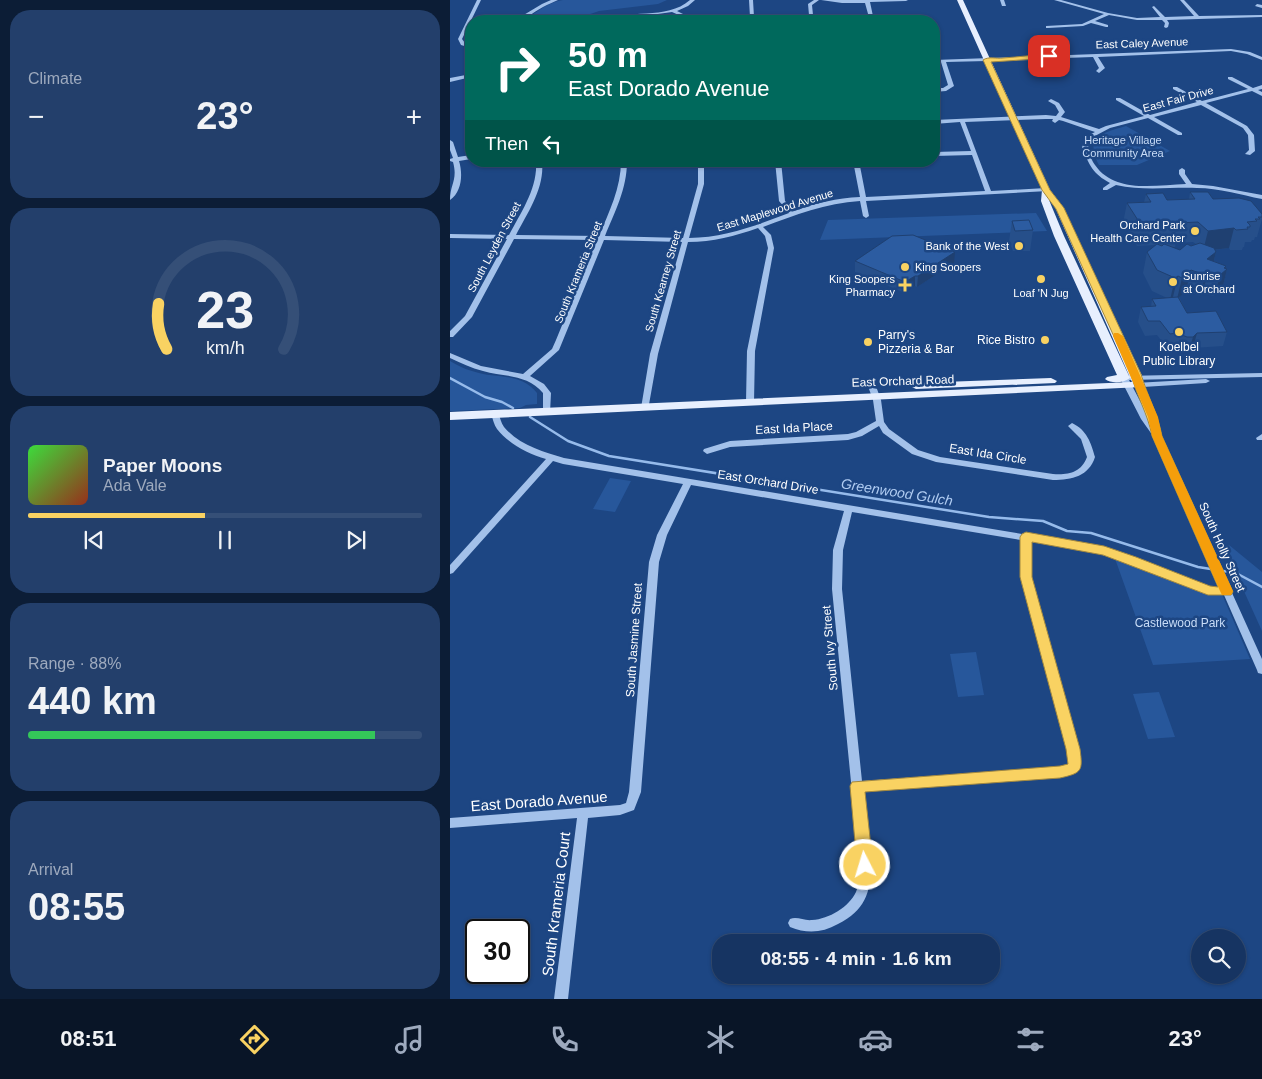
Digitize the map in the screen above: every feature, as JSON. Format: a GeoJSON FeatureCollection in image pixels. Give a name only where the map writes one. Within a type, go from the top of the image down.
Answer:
{"type":"FeatureCollection","features":[{"type":"Feature","properties":{"kind":"main road","name":"South Holly Street"},"geometry":{"type":"LineString","coordinates":[[960,0],[1046,190],[1060,208],[1132,381]]}},
{"type":"Feature","properties":{"kind":"main road","name":"South Holly Street"},"geometry":{"type":"LineString","coordinates":[[1046,190],[1045,201],[1059,236],[1132,381]]}},
{"type":"Feature","properties":{"kind":"main road","name":"East Orchard Road"},"geometry":{"type":"LineString","coordinates":[[450,416],[547,411],[565,412],[874,392],[973,393],[1132,381]]}},
{"type":"Feature","properties":{"kind":"street"},"geometry":{"type":"LineString","coordinates":[[472,15],[479,0]]}},
{"type":"Feature","properties":{"kind":"street"},"geometry":{"type":"LineString","coordinates":[[530,15],[540,5],[556,0]]}},
{"type":"Feature","properties":{"kind":"street"},"geometry":{"type":"LineString","coordinates":[[636,15],[674,11],[688,6],[694,0]]}},
{"type":"Feature","properties":{"kind":"street"},"geometry":{"type":"LineString","coordinates":[[751,0],[752,15]]}},
{"type":"Feature","properties":{"kind":"street"},"geometry":{"type":"LineString","coordinates":[[811,15],[810,4],[817,0]]}},
{"type":"Feature","properties":{"kind":"street"},"geometry":{"type":"LineString","coordinates":[[823,0],[906,0]]}},
{"type":"Feature","properties":{"kind":"street"},"geometry":{"type":"LineString","coordinates":[[1056,0],[1108,14],[1137,19],[1262,16]]}},
{"type":"Feature","properties":{"kind":"street"},"geometry":{"type":"LineString","coordinates":[[1182,0],[1198,18]]}},
{"type":"Feature","properties":{"kind":"street"},"geometry":{"type":"LineString","coordinates":[[867,1],[870,15]]}},
{"type":"Feature","properties":{"kind":"street"},"geometry":{"type":"LineString","coordinates":[[1154,7],[1168,25],[1166,27]]}},
{"type":"Feature","properties":{"kind":"street"},"geometry":{"type":"LineString","coordinates":[[674,11],[682,15]]}},
{"type":"Feature","properties":{"kind":"street"},"geometry":{"type":"LineString","coordinates":[[1048,27],[1078,26],[1108,14]]}},
{"type":"Feature","properties":{"kind":"street"},"geometry":{"type":"LineString","coordinates":[[1092,22],[1106,26]]}},
{"type":"Feature","properties":{"kind":"street"},"geometry":{"type":"LineString","coordinates":[[465,30],[460,39],[465,45]]}},
{"type":"Feature","properties":{"kind":"street","name":"East Caley Avenue"},"geometry":{"type":"LineString","coordinates":[[942,61],[1231,50],[1260,56]]}},
{"type":"Feature","properties":{"kind":"street"},"geometry":{"type":"LineString","coordinates":[[1151,52],[1157,61]]}},
{"type":"Feature","properties":{"kind":"street"},"geometry":{"type":"LineString","coordinates":[[1094,55],[1102,68],[1099,71]]}},
{"type":"Feature","properties":{"kind":"street"},"geometry":{"type":"LineString","coordinates":[[1034,57],[1041,70],[1038,74]]}},
{"type":"Feature","properties":{"kind":"street"},"geometry":{"type":"LineString","coordinates":[[940,90],[951,86],[942,61]]}},
{"type":"Feature","properties":{"kind":"street"},"geometry":{"type":"LineString","coordinates":[[450,80],[465,77]]}},
{"type":"Feature","properties":{"kind":"street"},"geometry":{"type":"LineString","coordinates":[[1230,78],[1262,94]]}},
{"type":"Feature","properties":{"kind":"street","name":"East Fair Drive"},"geometry":{"type":"LineString","coordinates":[[1097,132],[1262,87]]}},
{"type":"Feature","properties":{"kind":"street"},"geometry":{"type":"LineString","coordinates":[[1175,88],[1203,102],[1248,129],[1251,135],[1252,151],[1248,154]]}},
{"type":"Feature","properties":{"kind":"street"},"geometry":{"type":"LineString","coordinates":[[1118,99],[1180,134]]}},
{"type":"Feature","properties":{"kind":"street"},"geometry":{"type":"LineString","coordinates":[[1050,101],[1057,104],[1061,109],[1061,114],[1056,120]]}},
{"type":"Feature","properties":{"kind":"street"},"geometry":{"type":"LineString","coordinates":[[940,122],[1013,119],[1056,120],[1097,132],[1086,144],[1087,154],[1098,173],[1115,183],[1144,188],[1190,186],[1212,188],[1262,197]]}},
{"type":"Feature","properties":{"kind":"street"},"geometry":{"type":"LineString","coordinates":[[962,121],[989,193]]}},
{"type":"Feature","properties":{"kind":"street"},"geometry":{"type":"LineString","coordinates":[[450,142],[459,181],[450,198]]}},
{"type":"Feature","properties":{"kind":"street"},"geometry":{"type":"LineString","coordinates":[[940,154],[974,153]]}},
{"type":"Feature","properties":{"kind":"street","name":"South Leyden Street"},"geometry":{"type":"LineString","coordinates":[[450,335],[468,317],[511,238],[537,187],[540,167]]}},
{"type":"Feature","properties":{"kind":"street","name":"South Krameria Street"},"geometry":{"type":"LineString","coordinates":[[525,376],[559,344],[623,185],[624,167]]}},
{"type":"Feature","properties":{"kind":"street","name":"South Kearney Street"},"geometry":{"type":"LineString","coordinates":[[646,406],[654,354],[701,184],[701,167]]}},
{"type":"Feature","properties":{"kind":"street"},"geometry":{"type":"LineString","coordinates":[[779,167],[782,201],[793,213]]}},
{"type":"Feature","properties":{"kind":"street"},"geometry":{"type":"LineString","coordinates":[[857,167],[866,216]]}},
{"type":"Feature","properties":{"kind":"street"},"geometry":{"type":"LineString","coordinates":[[1182,170],[1182,174],[1190,186]]}},
{"type":"Feature","properties":{"kind":"street"},"geometry":{"type":"LineString","coordinates":[[1105,189],[1115,183]]}},
{"type":"Feature","properties":{"kind":"street","name":"East Maplewood Avenue"},"geometry":{"type":"LineString","coordinates":[[450,236],[686,241],[718,238],[834,201],[1046,190]]}},
{"type":"Feature","properties":{"kind":"street"},"geometry":{"type":"LineString","coordinates":[[750,399],[751,351],[771,248],[769,237],[758,225]]}},
{"type":"Feature","properties":{"kind":"street"},"geometry":{"type":"LineString","coordinates":[[450,355],[481,369],[525,376],[537,382],[546,392],[548,399],[547,411]]}},
{"type":"Feature","properties":{"kind":"street","name":"East Orchard Road"},"geometry":{"type":"LineString","coordinates":[[1132,381],[1201,382],[1261,375]]}},
{"type":"Feature","properties":{"kind":"street","name":"South Holly Street"},"geometry":{"type":"LineString","coordinates":[[1132,381],[1142,415],[1157,436],[1262,670]]}},
{"type":"Feature","properties":{"kind":"street"},"geometry":{"type":"LineString","coordinates":[[874,392],[880,422]]}},
{"type":"Feature","properties":{"kind":"street","name":"East Orchard Drive"},"geometry":{"type":"LineString","coordinates":[[495,414],[500,427],[508,435],[529,450],[551,458],[1104,551],[1132,560],[1208,591],[1225,588]]}},
{"type":"Feature","properties":{"kind":"street","name":"East Ida Circle"},"geometry":{"type":"LineString","coordinates":[[880,422],[886,431],[907,447],[932,458],[1060,477],[1079,473],[1090,462],[1091,453],[1085,438],[1072,426]]}},
{"type":"Feature","properties":{"kind":"street","name":"East Ida Place"},"geometry":{"type":"LineString","coordinates":[[707,451],[730,444],[848,437],[859,434],[880,422]]}},
{"type":"Feature","properties":{"kind":"street"},"geometry":{"type":"LineString","coordinates":[[450,572],[551,458]]}},
{"type":"Feature","properties":{"kind":"street","name":"South Jasmine Street"},"geometry":{"type":"LineString","coordinates":[[630,806],[635,792],[654,562],[662,535],[688,482]]}},
{"type":"Feature","properties":{"kind":"street","name":"South Ivy Street"},"geometry":{"type":"LineString","coordinates":[[849,508],[838,550],[837,589],[857,786]]}},
{"type":"Feature","properties":{"kind":"street"},"geometry":{"type":"LineString","coordinates":[[794,923],[807,926],[829,922],[846,912],[861,895],[865,865],[857,786],[1060,772],[1071,770],[1076,766],[1026,577],[1026,537]]}},
{"type":"Feature","properties":{"kind":"street","name":"East Dorado Avenue"},"geometry":{"type":"LineString","coordinates":[[450,822],[620,810],[630,806]]}},
{"type":"Feature","properties":{"kind":"street","name":"South Krameria Court"},"geometry":{"type":"LineString","coordinates":[[561,999],[582,813]]}},
{"type":"Feature","properties":{"kind":"green space"},"geometry":{"type":"Polygon","coordinates":[[[563,0],[667,0],[658,4],[599,11],[587,15],[532,15],[563,0]]]}},
{"type":"Feature","properties":{"kind":"green space","name":"Heritage Village Community Area"},"geometry":{"type":"Polygon","coordinates":[[[1126,126],[1170,151],[1137,165],[1099,165],[1095,156],[1095,142],[1103,134],[1126,126]]]}},
{"type":"Feature","properties":{"kind":"green space"},"geometry":{"type":"Polygon","coordinates":[[[1036,213],[1047,231],[820,240],[828,220],[1036,213]]]}},
{"type":"Feature","properties":{"kind":"green space"},"geometry":{"type":"Polygon","coordinates":[[[450,361],[481,374],[507,377],[523,382],[537,393],[537,404],[526,405],[520,408],[450,411],[450,361]]]}},
{"type":"Feature","properties":{"kind":"green space"},"geometry":{"type":"Polygon","coordinates":[[[610,478],[631,481],[615,512],[593,509],[610,478]]]}},
{"type":"Feature","properties":{"kind":"green space"},"geometry":{"type":"Polygon","coordinates":[[[1223,545],[1229,545],[1262,572],[1262,631],[1223,545]]]}},
{"type":"Feature","properties":{"kind":"green space","name":"Castlewood Park"},"geometry":{"type":"Polygon","coordinates":[[[1113,553],[1202,588],[1221,592],[1250,659],[1153,665],[1113,553]]]}},
{"type":"Feature","properties":{"kind":"green space"},"geometry":{"type":"Polygon","coordinates":[[[976,652],[984,695],[958,697],[950,654],[976,652]]]}},
{"type":"Feature","properties":{"kind":"green space"},"geometry":{"type":"Polygon","coordinates":[[[1159,692],[1175,737],[1148,739],[1133,694],[1159,692]]]}},
{"type":"Feature","properties":{"kind":"building"},"geometry":{"type":"Polygon","coordinates":[[[1190,192],[1208,192],[1213,199],[1239,198],[1251,201],[1262,214],[1262,217],[1255,219],[1257,221],[1247,222],[1250,225],[1250,227],[1247,227],[1248,229],[1236,230],[1234,228],[1208,231],[1198,222],[1177,223],[1180,226],[1162,227],[1160,224],[1141,225],[1127,203],[1151,202],[1146,194],[1163,193],[1167,200],[1195,199],[1190,192]]]}},
{"type":"Feature","properties":{"kind":"building"},"geometry":{"type":"Polygon","coordinates":[[[1029,220],[1033,230],[1015,231],[1012,221],[1029,220]]]}},
{"type":"Feature","properties":{"kind":"building","name":"King Soopers"},"geometry":{"type":"Polygon","coordinates":[[[913,235],[955,252],[918,276],[905,282],[855,261],[892,236],[913,235]]]}},
{"type":"Feature","properties":{"kind":"building"},"geometry":{"type":"Polygon","coordinates":[[[1200,243],[1214,248],[1216,252],[1207,259],[1226,266],[1224,268],[1227,269],[1220,275],[1208,273],[1205,275],[1191,270],[1182,278],[1178,276],[1175,278],[1157,270],[1147,252],[1157,244],[1162,246],[1164,244],[1180,250],[1187,244],[1191,246],[1200,243]]]}},
{"type":"Feature","properties":{"kind":"building"},"geometry":{"type":"Polygon","coordinates":[[[1178,297],[1187,313],[1216,311],[1227,332],[1197,333],[1193,337],[1187,337],[1177,333],[1170,334],[1160,321],[1148,321],[1141,307],[1156,306],[1152,299],[1178,297]]]}},
{"type":"Feature","properties":{"kind":"waterway","name":"Greenwood Gulch"},"geometry":{"type":"LineString","coordinates":[[450,378],[485,397],[502,402],[513,408]]}},
{"type":"Feature","properties":{"kind":"waterway","name":"Greenwood Gulch"},"geometry":{"type":"LineString","coordinates":[[530,417],[568,441],[609,456],[989,517],[1043,521],[1067,531],[1091,533],[1198,567],[1236,573],[1262,587]]}},
{"type":"Feature","properties":{"kind":"slow traffic"},"geometry":{"type":"LineString","coordinates":[[1118,336],[1153,417],[1157,436],[1227,591]]}},
{"type":"Feature","properties":{"kind":"place","name":"Orchard Park Health Care Center"},"geometry":{"type":"Point","coordinates":[1195,231]}},
{"type":"Feature","properties":{"kind":"place","name":"Bank of the West"},"geometry":{"type":"Point","coordinates":[1019,246]}},
{"type":"Feature","properties":{"kind":"place","name":"King Soopers"},"geometry":{"type":"Point","coordinates":[905,267]}},
{"type":"Feature","properties":{"kind":"place","name":"Loaf 'N Jug"},"geometry":{"type":"Point","coordinates":[1041,279]}},
{"type":"Feature","properties":{"kind":"place","name":"Sunrise at Orchard"},"geometry":{"type":"Point","coordinates":[1173,282]}},
{"type":"Feature","properties":{"kind":"place","name":"King Soopers Pharmacy"},"geometry":{"type":"Point","coordinates":[905,285]}},
{"type":"Feature","properties":{"kind":"place","name":"Koelbel Public Library"},"geometry":{"type":"Point","coordinates":[1179,332]}},
{"type":"Feature","properties":{"kind":"place","name":"Rice Bistro"},"geometry":{"type":"Point","coordinates":[1045,340]}},
{"type":"Feature","properties":{"kind":"place","name":"Parry's Pizzeria & Bar"},"geometry":{"type":"Point","coordinates":[868,342]}},
{"type":"Feature","properties":{"kind":"route"},"geometry":{"type":"LineString","coordinates":[[865,865],[857,786],[1060,772],[1071,770],[1076,766],[1076,758],[1026,577],[1026,537],[1116,554],[1208,591],[1227,592],[1157,436],[1153,417],[1136,374],[1060,208],[1046,190],[986,60],[1049,56]]}}]}
